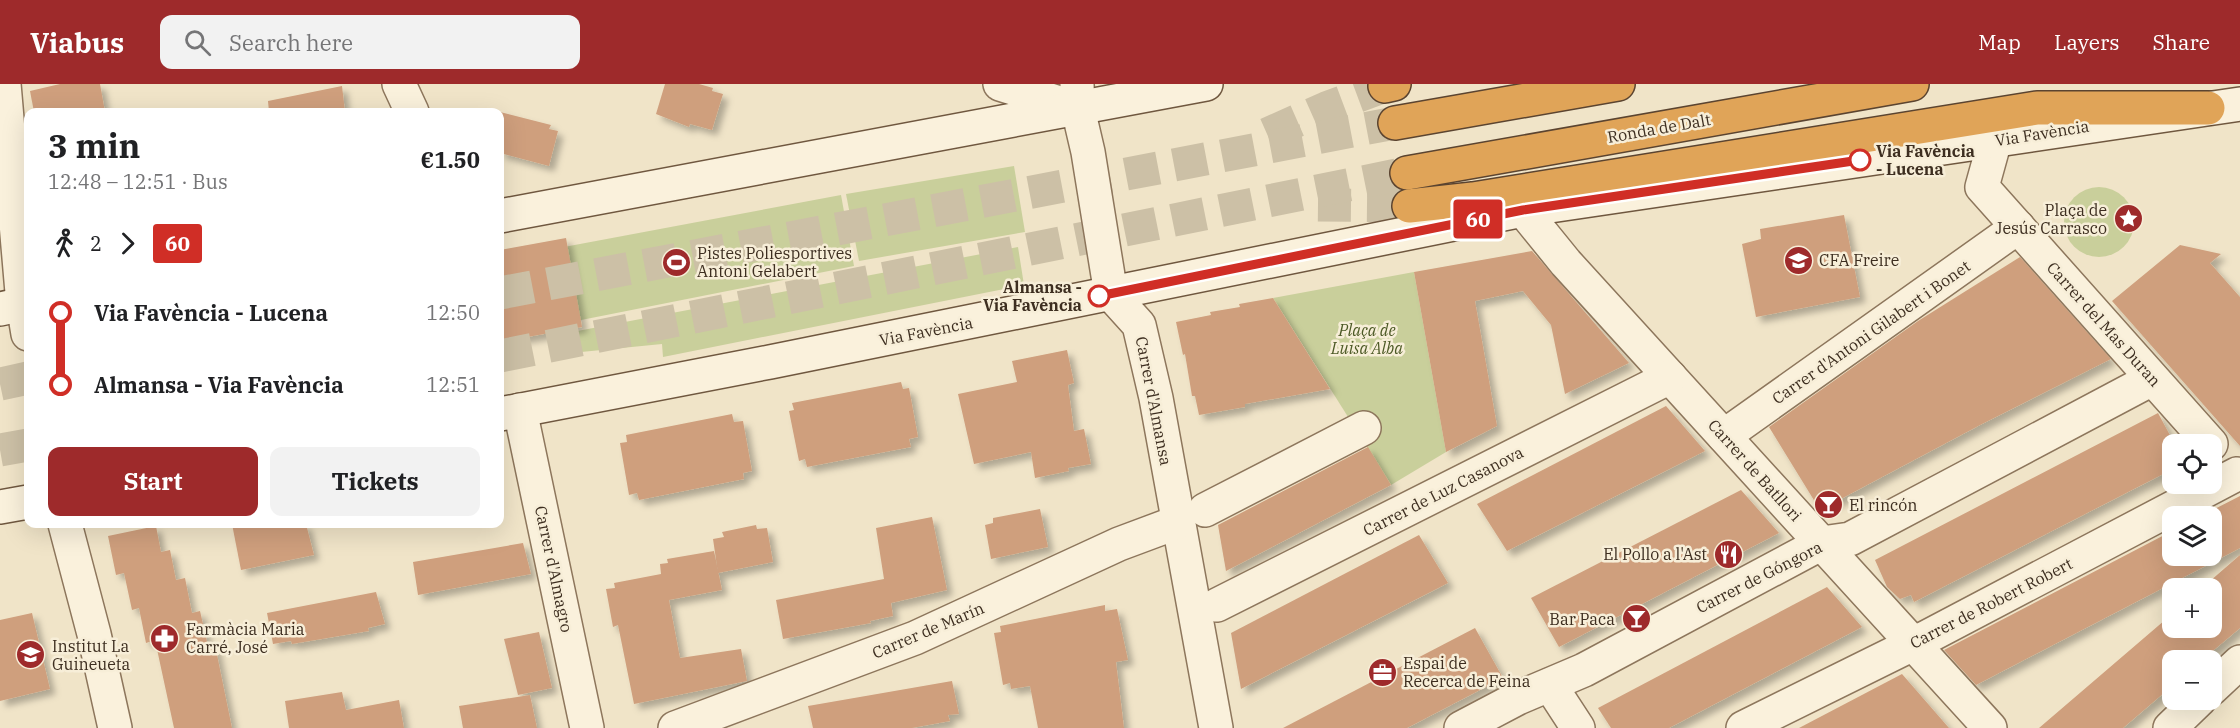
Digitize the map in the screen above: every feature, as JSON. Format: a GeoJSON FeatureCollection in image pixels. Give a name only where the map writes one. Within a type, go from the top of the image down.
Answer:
{"type":"FeatureCollection","features":[{"type":"Feature","properties":{"kind":"highway"},"geometry":{"type":"LineString","coordinates":[[1395,123],[1618,84]]}},
{"type":"Feature","properties":{"kind":"highway","name":"Ronda de Dalt"},"geometry":{"type":"LineString","coordinates":[[1407,173],[1912,84]]}},
{"type":"Feature","properties":{"kind":"highway"},"geometry":{"type":"LineString","coordinates":[[1409,206],[1473,199],[2037,108],[2208,108]]}},
{"type":"Feature","properties":{"kind":"street"},"geometry":{"type":"LineString","coordinates":[[4,84],[20,313]]}},
{"type":"Feature","properties":{"kind":"street"},"geometry":{"type":"LineString","coordinates":[[399,84],[410,108]]}},
{"type":"Feature","properties":{"kind":"street"},"geometry":{"type":"LineString","coordinates":[[1000,84],[1078,96]]}},
{"type":"Feature","properties":{"kind":"street"},"geometry":{"type":"LineString","coordinates":[[504,215],[1078,96],[1206,84]]}},
{"type":"Feature","properties":{"kind":"street"},"geometry":{"type":"LineString","coordinates":[[1078,96],[1111,294]]}},
{"type":"Feature","properties":{"kind":"street","name":"Via Favència"},"geometry":{"type":"LineString","coordinates":[[510,412],[1111,294],[1523,210],[2240,104]]}},
{"type":"Feature","properties":{"kind":"street","name":"Carrer del Mas Duran"},"geometry":{"type":"LineString","coordinates":[[1995,140],[1982,187],[2202,434]]}},
{"type":"Feature","properties":{"kind":"street","name":"Carrer de Batllori"},"geometry":{"type":"LineString","coordinates":[[1523,210],[1566,263],[1990,728]]}},
{"type":"Feature","properties":{"kind":"street","name":"Carrer d'Antoni Gilabert i Bonet"},"geometry":{"type":"LineString","coordinates":[[1724,436],[2018,227]]}},
{"type":"Feature","properties":{"kind":"street","name":"Carrer d'Almansa"},"geometry":{"type":"LineString","coordinates":[[1111,294],[1139,325],[1156,398],[1191,516],[1216,728]]}},
{"type":"Feature","properties":{"kind":"street","name":"Carrer de Luz Casanova"},"geometry":{"type":"LineString","coordinates":[[1217,605],[1670,376]]}},
{"type":"Feature","properties":{"kind":"street","name":"Carrer de Góngora"},"geometry":{"type":"LineString","coordinates":[[1461,728],[1518,698],[1584,670],[1822,543],[1850,539],[2152,379]]}},
{"type":"Feature","properties":{"kind":"street","name":"Carrer d'Almagro"},"geometry":{"type":"LineString","coordinates":[[510,412],[587,728]]}},
{"type":"Feature","properties":{"kind":"street","name":"Carrer de Marín"},"geometry":{"type":"LineString","coordinates":[[675,728],[915,638],[1119,544],[1191,516],[1364,428]]}},
{"type":"Feature","properties":{"kind":"street","name":"Carrer del Mas Duran"},"geometry":{"type":"LineString","coordinates":[[2222,456],[2239,475]]}},
{"type":"Feature","properties":{"kind":"street","name":"Carrer de Robert Robert"},"geometry":{"type":"LineString","coordinates":[[1743,728],[1914,643],[2239,475]]}},
{"type":"Feature","properties":{"kind":"street"},"geometry":{"type":"LineString","coordinates":[[0,507],[24,503]]}},
{"type":"Feature","properties":{"kind":"street"},"geometry":{"type":"LineString","coordinates":[[66,528],[94,634],[115,728]]}},
{"type":"Feature","properties":{"kind":"street"},"geometry":{"type":"LineString","coordinates":[[2222,679],[2240,662]]}},
{"type":"Feature","properties":{"kind":"street"},"geometry":{"type":"LineString","coordinates":[[1550,685],[1578,728]]}},
{"type":"Feature","properties":{"kind":"street"},"geometry":{"type":"LineString","coordinates":[[2169,728],[2188,710]]}},
{"type":"Feature","properties":{"kind":"green space","name":"Pistes Poliesportives Antoni Gelabert"},"geometry":{"type":"Polygon","coordinates":[[[1014,166],[1025,232],[859,261],[846,194],[1014,166]]]}},
{"type":"Feature","properties":{"kind":"green space"},"geometry":{"type":"Polygon","coordinates":[[[2106,187],[2119,193],[2128,202],[2132,208],[2134,222],[2132,236],[2124,247],[2113,255],[2092,257],[2074,247],[2066,236],[2064,215],[2074,197],[2085,189],[2106,187]]]}},
{"type":"Feature","properties":{"kind":"green space","name":"Pistes Poliesportives Antoni Gelabert"},"geometry":{"type":"Polygon","coordinates":[[[841,195],[854,266],[504,335],[504,258],[841,195]]]}},
{"type":"Feature","properties":{"kind":"green space"},"geometry":{"type":"Polygon","coordinates":[[[1018,247],[1024,285],[663,357],[662,344],[571,353],[567,333],[1018,247]]]}},
{"type":"Feature","properties":{"kind":"green space","name":"Plaça de Luisa Alba"},"geometry":{"type":"Polygon","coordinates":[[[1414,272],[1446,452],[1391,485],[1273,298],[1414,272]]]}},
{"type":"Feature","properties":{"kind":"building"},"geometry":{"type":"Polygon","coordinates":[[[60,84],[100,84],[104,108],[33,108],[30,91],[60,84]]]}},
{"type":"Feature","properties":{"kind":"building"},"geometry":{"type":"Polygon","coordinates":[[[665,84],[699,84],[723,94],[712,130],[690,124],[689,127],[656,114],[665,84]]]}},
{"type":"Feature","properties":{"kind":"building"},"geometry":{"type":"Polygon","coordinates":[[[342,86],[345,108],[269,108],[268,101],[342,86]]]}},
{"type":"Feature","properties":{"kind":"building"},"geometry":{"type":"Polygon","coordinates":[[[504,113],[551,125],[549,129],[558,131],[549,166],[504,154],[504,113]]]}},
{"type":"Feature","properties":{"kind":"building"},"geometry":{"type":"Polygon","coordinates":[[[1844,215],[1860,297],[1756,317],[1742,244],[1761,239],[1760,229],[1844,215]]]}},
{"type":"Feature","properties":{"kind":"building"},"geometry":{"type":"Polygon","coordinates":[[[566,238],[582,327],[504,341],[504,249],[566,238]]]}},
{"type":"Feature","properties":{"kind":"building"},"geometry":{"type":"Polygon","coordinates":[[[2180,245],[2221,254],[2210,263],[2240,297],[2240,446],[2112,301],[2180,245]]]}},
{"type":"Feature","properties":{"kind":"building"},"geometry":{"type":"Polygon","coordinates":[[[1532,251],[1629,363],[1565,394],[1551,325],[1523,291],[1475,301],[1497,426],[1446,452],[1414,272],[1532,251]]]}},
{"type":"Feature","properties":{"kind":"building"},"geometry":{"type":"Polygon","coordinates":[[[2020,257],[2111,359],[1820,510],[1769,427],[1918,321],[2020,257]]]}},
{"type":"Feature","properties":{"kind":"building"},"geometry":{"type":"Polygon","coordinates":[[[1273,298],[1330,389],[1245,404],[1245,407],[1199,415],[1195,396],[1192,396],[1185,354],[1183,355],[1176,322],[1211,315],[1210,312],[1240,307],[1239,304],[1273,298]]]}},
{"type":"Feature","properties":{"kind":"building"},"geometry":{"type":"Polygon","coordinates":[[[1067,350],[1074,383],[1068,385],[1074,431],[1084,429],[1091,464],[1035,478],[1031,452],[974,464],[958,394],[1017,382],[1012,361],[1067,350]]]}},
{"type":"Feature","properties":{"kind":"building"},"geometry":{"type":"Polygon","coordinates":[[[901,382],[903,389],[909,388],[918,437],[909,439],[911,447],[807,467],[805,459],[799,461],[789,411],[794,410],[792,403],[901,382]]]}},
{"type":"Feature","properties":{"kind":"building"},"geometry":{"type":"Polygon","coordinates":[[[1666,406],[1705,451],[1507,551],[1477,504],[1666,406]]]}},
{"type":"Feature","properties":{"kind":"building"},"geometry":{"type":"Polygon","coordinates":[[[2158,413],[2169,434],[2162,434],[2162,475],[1914,602],[1911,595],[1900,599],[1887,587],[1875,560],[2158,413]]]}},
{"type":"Feature","properties":{"kind":"building"},"geometry":{"type":"Polygon","coordinates":[[[732,414],[734,422],[743,421],[752,471],[743,473],[744,479],[639,500],[637,493],[629,495],[620,443],[627,442],[626,435],[732,414]]]}},
{"type":"Feature","properties":{"kind":"building"},"geometry":{"type":"Polygon","coordinates":[[[1368,447],[1391,485],[1226,571],[1218,525],[1368,447]]]}},
{"type":"Feature","properties":{"kind":"building"},"geometry":{"type":"Polygon","coordinates":[[[1741,490],[1779,533],[1559,647],[1531,598],[1741,490]]]}},
{"type":"Feature","properties":{"kind":"building"},"geometry":{"type":"Polygon","coordinates":[[[2240,496],[2240,548],[2222,557],[2222,506],[2240,496]]]}},
{"type":"Feature","properties":{"kind":"building"},"geometry":{"type":"Polygon","coordinates":[[[1040,509],[1048,547],[991,559],[985,525],[993,523],[993,518],[1040,509]]]}},
{"type":"Feature","properties":{"kind":"building"},"geometry":{"type":"Polygon","coordinates":[[[932,517],[947,590],[891,603],[893,616],[870,621],[871,623],[783,639],[776,600],[884,579],[876,528],[932,517]]]}},
{"type":"Feature","properties":{"kind":"building"},"geometry":{"type":"Polygon","coordinates":[[[756,525],[757,529],[767,528],[773,562],[718,573],[713,539],[724,537],[722,532],[756,525]]]}},
{"type":"Feature","properties":{"kind":"building"},"geometry":{"type":"Polygon","coordinates":[[[156,528],[161,552],[170,550],[176,580],[185,578],[192,613],[200,611],[208,646],[215,645],[232,728],[174,728],[155,640],[146,643],[139,608],[132,610],[124,573],[116,575],[108,536],[156,528]]]}},
{"type":"Feature","properties":{"kind":"building"},"geometry":{"type":"Polygon","coordinates":[[[233,528],[307,528],[314,555],[241,570],[233,528]]]}},
{"type":"Feature","properties":{"kind":"building"},"geometry":{"type":"Polygon","coordinates":[[[1419,535],[1448,583],[1241,689],[1231,633],[1419,535]]]}},
{"type":"Feature","properties":{"kind":"building"},"geometry":{"type":"Polygon","coordinates":[[[2162,536],[2162,566],[2205,566],[2182,578],[2162,578],[2162,588],[1976,685],[1944,650],[2162,536]]]}},
{"type":"Feature","properties":{"kind":"building"},"geometry":{"type":"Polygon","coordinates":[[[523,543],[531,574],[418,595],[413,562],[523,543]]]}},
{"type":"Feature","properties":{"kind":"building"},"geometry":{"type":"Polygon","coordinates":[[[714,551],[722,590],[669,600],[680,658],[741,649],[747,681],[634,704],[618,625],[613,627],[606,589],[615,588],[614,583],[661,574],[660,564],[668,563],[667,559],[714,551]]]}},
{"type":"Feature","properties":{"kind":"building"},"geometry":{"type":"Polygon","coordinates":[[[2240,555],[2240,628],[2214,650],[2162,650],[2162,695],[2123,728],[2039,728],[2162,623],[2162,638],[2222,638],[2222,578],[2214,578],[2240,555]]]}},
{"type":"Feature","properties":{"kind":"building"},"geometry":{"type":"Polygon","coordinates":[[[1827,587],[1862,627],[1669,728],[1611,728],[1598,708],[1827,587]]]}},
{"type":"Feature","properties":{"kind":"building"},"geometry":{"type":"Polygon","coordinates":[[[376,592],[385,624],[368,628],[369,631],[292,644],[291,641],[273,644],[267,613],[376,592]]]}},
{"type":"Feature","properties":{"kind":"building"},"geometry":{"type":"Polygon","coordinates":[[[1105,605],[1105,611],[1117,609],[1128,660],[1116,662],[1124,728],[1038,728],[1030,686],[1011,689],[1010,683],[1003,685],[994,633],[1001,632],[1000,626],[1105,605]]]}},
{"type":"Feature","properties":{"kind":"building"},"geometry":{"type":"Polygon","coordinates":[[[32,613],[50,689],[0,701],[0,620],[32,613]]]}},
{"type":"Feature","properties":{"kind":"building"},"geometry":{"type":"Polygon","coordinates":[[[1475,628],[1503,678],[1407,728],[1283,728],[1475,628]]]}},
{"type":"Feature","properties":{"kind":"building"},"geometry":{"type":"Polygon","coordinates":[[[539,632],[552,688],[518,695],[504,639],[539,632]]]}},
{"type":"Feature","properties":{"kind":"building"},"geometry":{"type":"Polygon","coordinates":[[[1902,674],[1949,728],[1799,728],[1902,674]]]}},
{"type":"Feature","properties":{"kind":"building"},"geometry":{"type":"Polygon","coordinates":[[[952,681],[959,714],[948,715],[950,721],[912,728],[813,728],[808,706],[952,681]]]}},
{"type":"Feature","properties":{"kind":"building"},"geometry":{"type":"Polygon","coordinates":[[[342,692],[346,710],[399,700],[404,728],[289,728],[285,701],[342,692]]]}},
{"type":"Feature","properties":{"kind":"building"},"geometry":{"type":"Polygon","coordinates":[[[530,695],[537,728],[463,728],[459,706],[530,695]]]}},
{"type":"Feature","properties":{"kind":"tunnel"},"geometry":{"type":"LineString","coordinates":[[1267,134],[1326,108],[1385,86]]}},
{"type":"Feature","properties":{"kind":"tunnel"},"geometry":{"type":"LineString","coordinates":[[504,292],[1395,123]]}},
{"type":"Feature","properties":{"kind":"tunnel"},"geometry":{"type":"LineString","coordinates":[[504,355],[1407,173]]}},
{"type":"Feature","properties":{"kind":"tunnel"},"geometry":{"type":"LineString","coordinates":[[1318,205],[1409,206]]}},
{"type":"Feature","properties":{"kind":"tunnel"},"geometry":{"type":"LineString","coordinates":[[0,384],[24,379]]}},
{"type":"Feature","properties":{"kind":"tunnel"},"geometry":{"type":"LineString","coordinates":[[0,450],[24,446]]}},
{"type":"Feature","properties":{"kind":"bus line","name":"60"},"geometry":{"type":"LineString","coordinates":[[1099,296],[1523,210],[1860,160]]}},
{"type":"Feature","properties":{"kind":"place","name":"Via Favència - Lucena"},"geometry":{"type":"Point","coordinates":[1860,160]}},
{"type":"Feature","properties":{"kind":"place","name":"Plaça de Jesús Carrasco"},"geometry":{"type":"Point","coordinates":[2128,219]}},
{"type":"Feature","properties":{"kind":"place","name":"CFA Freire"},"geometry":{"type":"Point","coordinates":[1798,260]}},
{"type":"Feature","properties":{"kind":"place","name":"Pistes Poliesportives Antoni Gelabert"},"geometry":{"type":"Point","coordinates":[676,262]}},
{"type":"Feature","properties":{"kind":"place","name":"Almansa - Via Favència"},"geometry":{"type":"Point","coordinates":[1099,296]}},
{"type":"Feature","properties":{"kind":"place","name":"El rincón"},"geometry":{"type":"Point","coordinates":[1828,505]}},
{"type":"Feature","properties":{"kind":"place","name":"El Pollo a l'Ast"},"geometry":{"type":"Point","coordinates":[1728,554]}},
{"type":"Feature","properties":{"kind":"place","name":"Bar Paca"},"geometry":{"type":"Point","coordinates":[1636,619]}},
{"type":"Feature","properties":{"kind":"place","name":"Farmàcia Maria Carré, José"},"geometry":{"type":"Point","coordinates":[165,638]}},
{"type":"Feature","properties":{"kind":"place","name":"Institut La Guineueta"},"geometry":{"type":"Point","coordinates":[31,655]}},
{"type":"Feature","properties":{"kind":"place","name":"Espai de Recerca de Feina"},"geometry":{"type":"Point","coordinates":[1382,672]}}]}
